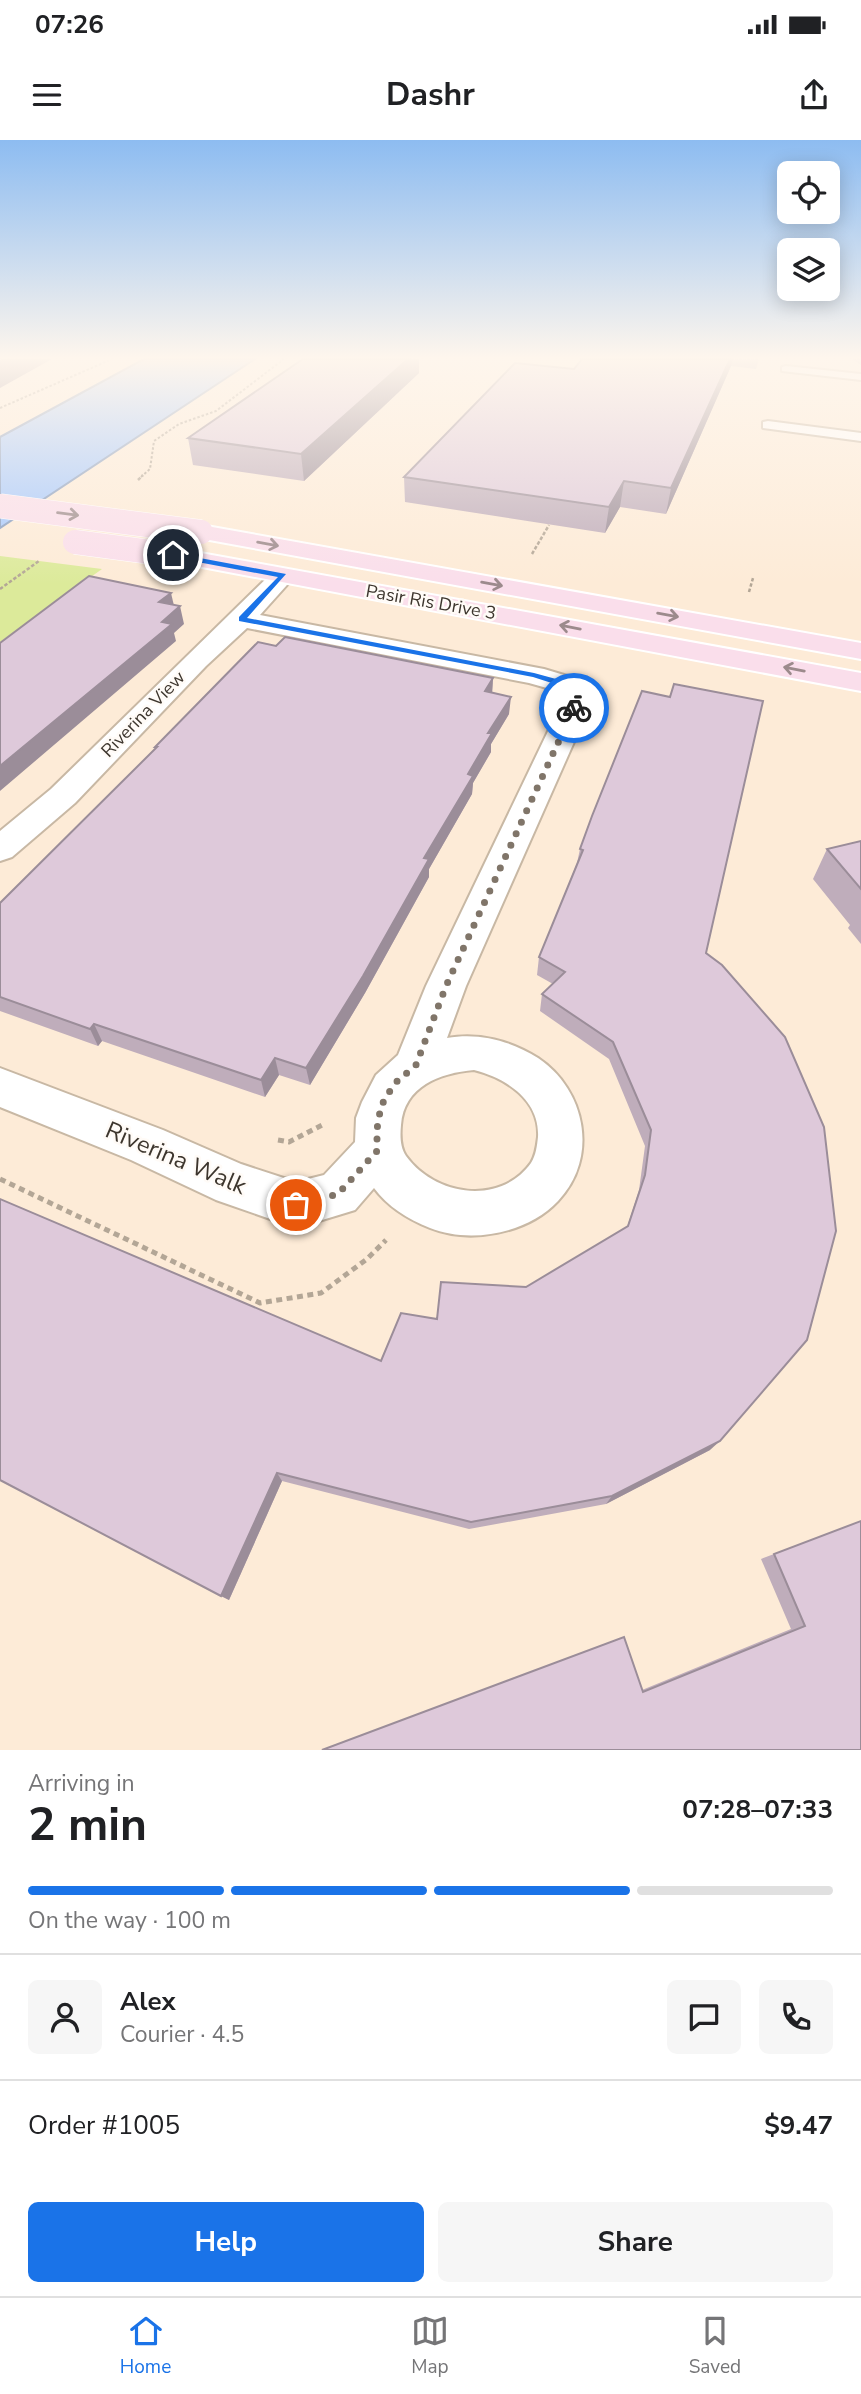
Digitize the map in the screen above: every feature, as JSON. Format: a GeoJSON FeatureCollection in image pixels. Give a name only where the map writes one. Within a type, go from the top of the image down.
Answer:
{"type":"FeatureCollection","features":[{"type":"Feature","properties":{"kind":"main road","name":"Pasir Ris Drive 3"},"geometry":{"type":"LineString","coordinates":[[0,506],[201,532],[861,651]]}},
{"type":"Feature","properties":{"kind":"main road","name":"Pasir Ris Drive 3"},"geometry":{"type":"LineString","coordinates":[[48,548],[173,555],[861,682]]}},
{"type":"Feature","properties":{"kind":"street","name":"Riverina View"},"geometry":{"type":"LineString","coordinates":[[0,849],[63,796],[196,660],[242,619],[284,576]]}},
{"type":"Feature","properties":{"kind":"street"},"geometry":{"type":"LineString","coordinates":[[242,619],[534,675],[564,684],[578,699],[446,986],[416,1065]]}},
{"type":"Feature","properties":{"kind":"street"},"geometry":{"type":"LineString","coordinates":[[474,1052],[495,1055],[522,1067],[545,1088],[559,1116],[561,1142],[552,1172],[530,1196],[492,1214],[454,1214],[425,1203],[399,1184],[377,1151],[381,1106],[394,1084],[416,1065],[448,1053],[474,1052]]}},
{"type":"Feature","properties":{"kind":"street","name":"Riverina Walk"},"geometry":{"type":"LineString","coordinates":[[0,1087],[148,1145],[233,1184],[296,1205],[338,1194],[377,1151]]}},
{"type":"Feature","properties":{"kind":"lane"},"geometry":{"type":"LineString","coordinates":[[839,434],[861,437]]}},
{"type":"Feature","properties":{"kind":"path"},"geometry":{"type":"LineString","coordinates":[[129,487],[150,469],[154,441],[164,434]]}},
{"type":"Feature","properties":{"kind":"path"},"geometry":{"type":"LineString","coordinates":[[0,589],[20,576],[48,548]]}},
{"type":"Feature","properties":{"kind":"path"},"geometry":{"type":"LineString","coordinates":[[324,1124],[331,1115]]}},
{"type":"Feature","properties":{"kind":"path"},"geometry":{"type":"LineString","coordinates":[[0,1179],[260,1303],[321,1293],[367,1259],[425,1203]]}},
{"type":"Feature","properties":{"kind":"green space"},"geometry":{"type":"Polygon","coordinates":[[[0,556],[102,569],[0,642],[0,556]]]}},
{"type":"Feature","properties":{"kind":"water"},"geometry":{"type":"Polygon","coordinates":[[[5,434],[142,434],[0,528],[0,437],[5,434]]]}},
{"type":"Feature","properties":{"kind":"building"},"geometry":{"type":"Polygon","coordinates":[[[194,434],[323,434],[301,454],[188,438],[194,434]]]}},
{"type":"Feature","properties":{"kind":"building"},"geometry":{"type":"Polygon","coordinates":[[[446,434],[696,434],[671,488],[624,481],[609,507],[404,477],[446,434]]]}},
{"type":"Feature","properties":{"kind":"building"},"geometry":{"type":"Polygon","coordinates":[[[89,576],[171,593],[159,602],[180,606],[162,622],[172,624],[0,766],[0,643],[89,576]]]}},
{"type":"Feature","properties":{"kind":"building"},"geometry":{"type":"Polygon","coordinates":[[[285,637],[493,678],[485,691],[511,697],[488,733],[492,733],[468,774],[473,776],[424,858],[429,859],[363,976],[306,1068],[275,1058],[261,1080],[94,1024],[90,1029],[0,997],[0,903],[258,642],[276,646],[285,637]]]}},
{"type":"Feature","properties":{"kind":"building"},"geometry":{"type":"Polygon","coordinates":[[[674,684],[763,701],[706,953],[722,965],[785,1037],[824,1127],[836,1231],[807,1340],[720,1441],[612,1496],[471,1522],[277,1473],[221,1596],[0,1480],[0,1199],[381,1361],[401,1313],[437,1319],[441,1282],[526,1287],[628,1226],[645,1175],[651,1130],[613,1042],[542,994],[565,972],[539,957],[583,850],[580,849],[592,816],[642,691],[670,697],[674,684]]]}},
{"type":"Feature","properties":{"kind":"building"},"geometry":{"type":"Polygon","coordinates":[[[861,841],[861,889],[827,849],[861,841]]]}},
{"type":"Feature","properties":{"kind":"building"},"geometry":{"type":"Polygon","coordinates":[[[861,1521],[861,1750],[322,1750],[624,1637],[643,1692],[805,1626],[774,1554],[861,1521]]]}},
{"type":"Feature","properties":{"kind":"way so far"},"geometry":{"type":"LineString","coordinates":[[296,1205],[338,1194],[377,1151],[381,1106],[394,1084],[416,1065],[446,986],[574,708]]}},
{"type":"Feature","properties":{"kind":"route"},"geometry":{"type":"LineString","coordinates":[[173,555],[284,576],[242,619],[534,675],[564,684],[578,699],[574,708]]}}]}
